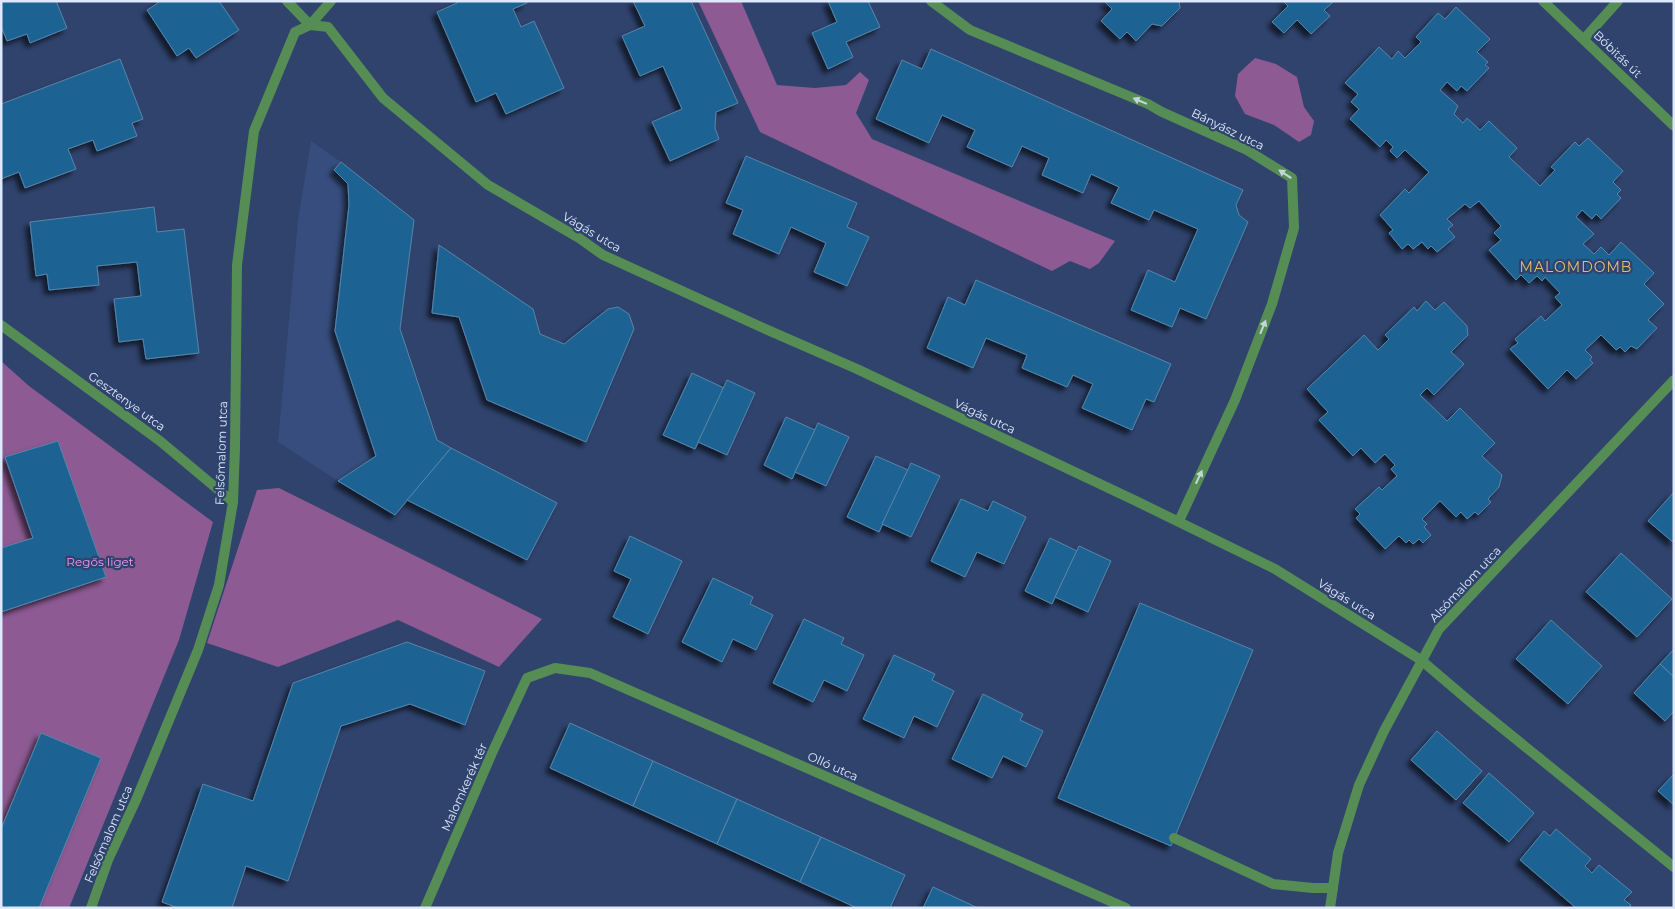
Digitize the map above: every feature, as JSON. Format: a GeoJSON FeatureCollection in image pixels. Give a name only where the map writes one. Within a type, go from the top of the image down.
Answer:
{"type":"FeatureCollection","features":[{"type":"Feature","properties":{"kind":"street","name":"Vágás utca"},"geometry":{"type":"LineString","coordinates":[[287,1],[310,25],[328,27],[383,98],[488,185],[579,238],[603,255],[857,369],[1179,521],[1275,569],[1422,660],[1475,706],[1674,867]]}},
{"type":"Feature","properties":{"kind":"street","name":"Felsőmalom utca"},"geometry":{"type":"LineString","coordinates":[[91,908],[108,860],[136,800],[198,650],[219,585],[233,502],[237,266],[254,131],[295,32],[310,25],[331,1]]}},
{"type":"Feature","properties":{"kind":"street","name":"Bányász utca"},"geometry":{"type":"LineString","coordinates":[[931,1],[970,30],[1148,104],[1246,150],[1292,178],[1294,228],[1272,304],[1235,400],[1179,521]]}},
{"type":"Feature","properties":{"kind":"street","name":"Bóbitás út"},"geometry":{"type":"LineString","coordinates":[[1543,1],[1674,126]]}},
{"type":"Feature","properties":{"kind":"street"},"geometry":{"type":"LineString","coordinates":[[1584,39],[1618,1]]}},
{"type":"Feature","properties":{"kind":"street","name":"Gesztenye utca"},"geometry":{"type":"LineString","coordinates":[[1,326],[160,441],[233,502]]}},
{"type":"Feature","properties":{"kind":"street","name":"Alsómalom utca"},"geometry":{"type":"LineString","coordinates":[[1330,908],[1338,852],[1359,785],[1384,731],[1439,629],[1674,380]]}},
{"type":"Feature","properties":{"kind":"street","name":"Olló utca"},"geometry":{"type":"LineString","coordinates":[[527,678],[555,668],[590,673],[1126,908]]}},
{"type":"Feature","properties":{"kind":"street","name":"Malomkerék tér"},"geometry":{"type":"LineString","coordinates":[[425,908],[492,753],[527,678]]}},
{"type":"Feature","properties":{"kind":"street"},"geometry":{"type":"LineString","coordinates":[[1174,838],[1273,884],[1333,888]]}},
{"type":"Feature","properties":{"kind":"shaded area"},"geometry":{"type":"Polygon","coordinates":[[[311,141],[341,162],[334,170],[348,184],[349,205],[335,331],[376,456],[338,481],[278,442],[298,220],[311,141]]]}},
{"type":"Feature","properties":{"kind":"green space"},"geometry":{"type":"Polygon","coordinates":[[[698,1],[741,1],[777,85],[815,88],[846,85],[860,72],[869,80],[856,113],[872,139],[1115,241],[1099,263],[1090,269],[1070,261],[1052,271],[760,132],[698,1]]]}},
{"type":"Feature","properties":{"kind":"green space"},"geometry":{"type":"Polygon","coordinates":[[[1255,58],[1276,64],[1297,77],[1304,107],[1314,121],[1311,135],[1299,142],[1274,125],[1245,114],[1235,96],[1238,74],[1255,58]]]}},
{"type":"Feature","properties":{"kind":"green space","name":"Regős liget"},"geometry":{"type":"Polygon","coordinates":[[[1,361],[29,386],[213,522],[179,640],[69,908],[1,908],[1,361]]]}},
{"type":"Feature","properties":{"kind":"green space"},"geometry":{"type":"Polygon","coordinates":[[[279,488],[542,619],[499,667],[398,620],[278,667],[207,643],[257,490],[279,488]]]}},
{"type":"Feature","properties":{"kind":"building"},"geometry":{"type":"Polygon","coordinates":[[[1,1],[56,1],[67,28],[30,43],[27,34],[7,41],[1,26],[1,1]]]}},
{"type":"Feature","properties":{"kind":"building"},"geometry":{"type":"Polygon","coordinates":[[[157,1],[219,1],[239,30],[196,58],[189,48],[177,56],[147,10],[158,3],[157,1]]]}},
{"type":"Feature","properties":{"kind":"building"},"geometry":{"type":"Polygon","coordinates":[[[457,1],[526,1],[527,3],[513,9],[521,27],[534,21],[564,88],[506,114],[496,93],[476,102],[437,12],[457,3],[457,1]]]}},
{"type":"Feature","properties":{"kind":"building"},"geometry":{"type":"Polygon","coordinates":[[[633,1],[691,1],[738,103],[716,112],[715,128],[719,139],[670,161],[652,122],[682,109],[663,66],[640,76],[622,36],[645,26],[633,1]]]}},
{"type":"Feature","properties":{"kind":"building"},"geometry":{"type":"Polygon","coordinates":[[[828,1],[868,1],[880,27],[846,42],[853,57],[828,69],[812,33],[837,22],[828,1]]]}},
{"type":"Feature","properties":{"kind":"building"},"geometry":{"type":"Polygon","coordinates":[[[1104,1],[1179,1],[1180,8],[1162,26],[1152,24],[1136,41],[1127,32],[1120,39],[1101,21],[1112,9],[1104,1]]]}},
{"type":"Feature","properties":{"kind":"building"},"geometry":{"type":"Polygon","coordinates":[[[1283,1],[1331,1],[1332,3],[1324,10],[1330,16],[1311,34],[1297,20],[1284,33],[1272,22],[1288,6],[1283,1]]]}},
{"type":"Feature","properties":{"kind":"building"},"geometry":{"type":"Polygon","coordinates":[[[1456,7],[1490,39],[1477,52],[1488,62],[1485,65],[1489,68],[1467,91],[1461,86],[1457,91],[1447,82],[1440,90],[1458,106],[1454,114],[1463,123],[1467,118],[1480,130],[1489,121],[1517,148],[1509,157],[1540,186],[1555,170],[1551,167],[1575,142],[1579,146],[1588,138],[1623,171],[1613,182],[1621,190],[1617,194],[1621,198],[1601,219],[1596,214],[1592,219],[1582,210],[1576,217],[1594,234],[1583,244],[1594,254],[1601,247],[1609,255],[1621,242],[1654,273],[1644,284],[1664,304],[1648,320],[1657,328],[1637,349],[1631,346],[1625,352],[1620,347],[1616,350],[1601,335],[1585,350],[1592,357],[1590,360],[1593,363],[1576,379],[1567,370],[1548,389],[1510,349],[1518,343],[1515,339],[1541,316],[1545,321],[1562,305],[1555,297],[1560,293],[1545,277],[1542,281],[1537,276],[1529,283],[1521,275],[1516,280],[1489,250],[1501,240],[1494,233],[1501,226],[1479,201],[1470,208],[1465,204],[1447,219],[1453,225],[1448,229],[1455,237],[1437,252],[1431,246],[1428,249],[1422,242],[1413,249],[1408,244],[1402,249],[1389,233],[1393,230],[1380,215],[1405,189],[1409,193],[1429,172],[1405,150],[1397,158],[1390,151],[1393,147],[1386,140],[1380,147],[1350,119],[1359,109],[1351,102],[1358,94],[1345,83],[1379,47],[1392,59],[1398,51],[1405,58],[1421,42],[1416,37],[1438,13],[1445,19],[1456,7]]]}},
{"type":"Feature","properties":{"kind":"building"},"geometry":{"type":"Polygon","coordinates":[[[931,49],[1243,190],[1236,205],[1239,215],[1248,222],[1206,319],[1180,308],[1172,327],[1131,310],[1148,270],[1175,282],[1198,229],[1154,210],[1149,220],[1111,203],[1119,187],[1091,174],[1083,193],[1042,175],[1049,158],[1022,146],[1012,167],[967,147],[975,130],[942,115],[929,143],[876,119],[902,60],[922,69],[931,49]]]}},
{"type":"Feature","properties":{"kind":"building"},"geometry":{"type":"Polygon","coordinates":[[[120,59],[143,119],[132,123],[137,136],[97,151],[93,140],[68,149],[76,169],[25,188],[19,172],[1,179],[1,104],[120,59]]]}},
{"type":"Feature","properties":{"kind":"building"},"geometry":{"type":"Polygon","coordinates":[[[746,156],[857,203],[847,227],[869,237],[847,286],[814,272],[826,243],[791,227],[779,254],[733,234],[743,210],[726,203],[746,156]]]}},
{"type":"Feature","properties":{"kind":"building"},"geometry":{"type":"Polygon","coordinates":[[[341,162],[414,220],[400,329],[437,440],[451,448],[395,515],[338,481],[376,456],[335,331],[349,205],[348,184],[334,170],[341,162]]]}},
{"type":"Feature","properties":{"kind":"building"},"geometry":{"type":"Polygon","coordinates":[[[154,207],[157,232],[184,229],[199,353],[146,359],[143,339],[119,342],[114,299],[141,296],[137,262],[97,266],[99,285],[49,290],[47,274],[36,276],[30,222],[154,207]]]}},
{"type":"Feature","properties":{"kind":"building"},"geometry":{"type":"Polygon","coordinates":[[[439,245],[533,309],[540,334],[564,344],[608,309],[618,307],[629,314],[634,329],[586,442],[487,400],[459,317],[432,313],[439,245]]]}},
{"type":"Feature","properties":{"kind":"building"},"geometry":{"type":"Polygon","coordinates":[[[976,280],[1171,364],[1154,402],[1146,399],[1132,430],[1082,408],[1093,384],[1073,375],[1067,387],[1022,368],[1027,355],[986,338],[973,368],[927,348],[948,297],[965,305],[976,280]]]}},
{"type":"Feature","properties":{"kind":"building"},"geometry":{"type":"Polygon","coordinates":[[[1426,301],[1435,310],[1444,302],[1467,326],[1468,335],[1451,352],[1464,364],[1434,395],[1427,388],[1420,395],[1447,421],[1460,408],[1495,443],[1482,456],[1502,475],[1499,487],[1488,499],[1491,502],[1478,515],[1475,512],[1467,519],[1461,512],[1456,517],[1440,501],[1422,519],[1427,524],[1424,527],[1431,535],[1423,543],[1419,539],[1413,544],[1409,540],[1406,543],[1399,536],[1385,549],[1356,518],[1360,514],[1355,509],[1379,487],[1382,490],[1397,476],[1391,469],[1395,465],[1385,454],[1375,463],[1361,448],[1353,456],[1319,420],[1328,412],[1307,389],[1364,335],[1378,350],[1389,339],[1385,335],[1414,307],[1417,311],[1426,301]]]}},
{"type":"Feature","properties":{"kind":"building"},"geometry":{"type":"Polygon","coordinates":[[[692,373],[724,388],[695,449],[663,435],[692,373]]]}},
{"type":"Feature","properties":{"kind":"building"},"geometry":{"type":"Polygon","coordinates":[[[727,380],[755,393],[727,455],[698,442],[727,380]]]}},
{"type":"Feature","properties":{"kind":"building"},"geometry":{"type":"Polygon","coordinates":[[[786,417],[815,430],[792,479],[764,465],[786,417]]]}},
{"type":"Feature","properties":{"kind":"building"},"geometry":{"type":"Polygon","coordinates":[[[818,423],[849,437],[826,486],[795,472],[818,423]]]}},
{"type":"Feature","properties":{"kind":"building"},"geometry":{"type":"Polygon","coordinates":[[[58,441],[106,577],[1,612],[1,548],[33,538],[5,457],[58,441]]]}},
{"type":"Feature","properties":{"kind":"building"},"geometry":{"type":"Polygon","coordinates":[[[451,448],[557,503],[527,560],[407,500],[451,448]]]}},
{"type":"Feature","properties":{"kind":"building"},"geometry":{"type":"Polygon","coordinates":[[[876,456],[908,470],[879,532],[847,517],[876,456]]]}},
{"type":"Feature","properties":{"kind":"building"},"geometry":{"type":"Polygon","coordinates":[[[911,463],[940,476],[911,537],[882,524],[911,463]]]}},
{"type":"Feature","properties":{"kind":"building"},"geometry":{"type":"Polygon","coordinates":[[[1674,492],[1674,543],[1648,521],[1674,492]]]}},
{"type":"Feature","properties":{"kind":"building"},"geometry":{"type":"Polygon","coordinates":[[[961,499],[988,511],[993,501],[1026,517],[1004,564],[977,552],[965,577],[931,561],[961,499]]]}},
{"type":"Feature","properties":{"kind":"building"},"geometry":{"type":"Polygon","coordinates":[[[630,536],[682,561],[648,634],[613,617],[631,579],[614,571],[630,536]]]}},
{"type":"Feature","properties":{"kind":"building"},"geometry":{"type":"Polygon","coordinates":[[[1050,538],[1077,551],[1052,604],[1025,591],[1050,538]]]}},
{"type":"Feature","properties":{"kind":"building"},"geometry":{"type":"Polygon","coordinates":[[[1079,546],[1111,561],[1088,612],[1055,597],[1079,546]]]}},
{"type":"Feature","properties":{"kind":"building"},"geometry":{"type":"Polygon","coordinates":[[[1621,553],[1672,599],[1637,637],[1586,592],[1621,553]]]}},
{"type":"Feature","properties":{"kind":"building"},"geometry":{"type":"Polygon","coordinates":[[[713,578],[753,597],[750,604],[773,615],[756,650],[733,639],[722,662],[682,642],[713,578]]]}},
{"type":"Feature","properties":{"kind":"building"},"geometry":{"type":"Polygon","coordinates":[[[1140,603],[1253,650],[1171,846],[1058,798],[1140,603]]]}},
{"type":"Feature","properties":{"kind":"building"},"geometry":{"type":"Polygon","coordinates":[[[804,619],[844,638],[841,644],[864,655],[847,691],[824,680],[813,702],[773,683],[804,619]]]}},
{"type":"Feature","properties":{"kind":"building"},"geometry":{"type":"Polygon","coordinates":[[[1551,620],[1602,666],[1568,704],[1516,659],[1551,620]]]}},
{"type":"Feature","properties":{"kind":"building"},"geometry":{"type":"Polygon","coordinates":[[[407,642],[485,671],[465,725],[410,704],[341,726],[288,881],[246,866],[232,908],[178,908],[162,902],[203,784],[253,801],[293,683],[407,642]]]}},
{"type":"Feature","properties":{"kind":"building"},"geometry":{"type":"Polygon","coordinates":[[[1674,649],[1674,677],[1660,664],[1674,649]]]}},
{"type":"Feature","properties":{"kind":"building"},"geometry":{"type":"Polygon","coordinates":[[[894,655],[935,674],[932,680],[954,691],[937,727],[914,716],[904,738],[863,719],[894,655]]]}},
{"type":"Feature","properties":{"kind":"building"},"geometry":{"type":"Polygon","coordinates":[[[1660,664],[1674,677],[1674,711],[1665,721],[1634,693],[1660,664]]]}},
{"type":"Feature","properties":{"kind":"building"},"geometry":{"type":"Polygon","coordinates":[[[983,694],[1023,714],[1020,720],[1043,731],[1026,767],[1003,756],[992,778],[952,759],[983,694]]]}},
{"type":"Feature","properties":{"kind":"building"},"geometry":{"type":"Polygon","coordinates":[[[570,723],[653,761],[633,806],[550,768],[570,723]]]}},
{"type":"Feature","properties":{"kind":"building"},"geometry":{"type":"Polygon","coordinates":[[[1437,731],[1482,771],[1456,800],[1411,760],[1437,731]]]}},
{"type":"Feature","properties":{"kind":"building"},"geometry":{"type":"Polygon","coordinates":[[[41,733],[101,758],[39,908],[1,908],[1,829],[41,733]]]}},
{"type":"Feature","properties":{"kind":"building"},"geometry":{"type":"Polygon","coordinates":[[[653,761],[737,799],[717,844],[633,806],[653,761]]]}},
{"type":"Feature","properties":{"kind":"building"},"geometry":{"type":"Polygon","coordinates":[[[1489,773],[1534,813],[1509,842],[1463,803],[1489,773]]]}},
{"type":"Feature","properties":{"kind":"building"},"geometry":{"type":"Polygon","coordinates":[[[1674,774],[1674,805],[1658,791],[1674,774]]]}},
{"type":"Feature","properties":{"kind":"building"},"geometry":{"type":"Polygon","coordinates":[[[737,799],[821,837],[800,882],[717,844],[737,799]]]}},
{"type":"Feature","properties":{"kind":"building"},"geometry":{"type":"Polygon","coordinates":[[[1556,829],[1591,859],[1585,866],[1592,873],[1599,865],[1632,892],[1624,900],[1631,905],[1629,908],[1576,908],[1520,860],[1544,831],[1550,836],[1556,829]]]}},
{"type":"Feature","properties":{"kind":"building"},"geometry":{"type":"Polygon","coordinates":[[[821,837],[905,875],[890,908],[857,908],[800,882],[821,837]]]}},
{"type":"Feature","properties":{"kind":"building"},"geometry":{"type":"Polygon","coordinates":[[[933,887],[978,908],[923,908],[933,887]]]}},
{"type":"Feature","properties":{"kind":"district","name":"MALOMDOMB"},"geometry":{"type":"Point","coordinates":[1576,267]}}]}
